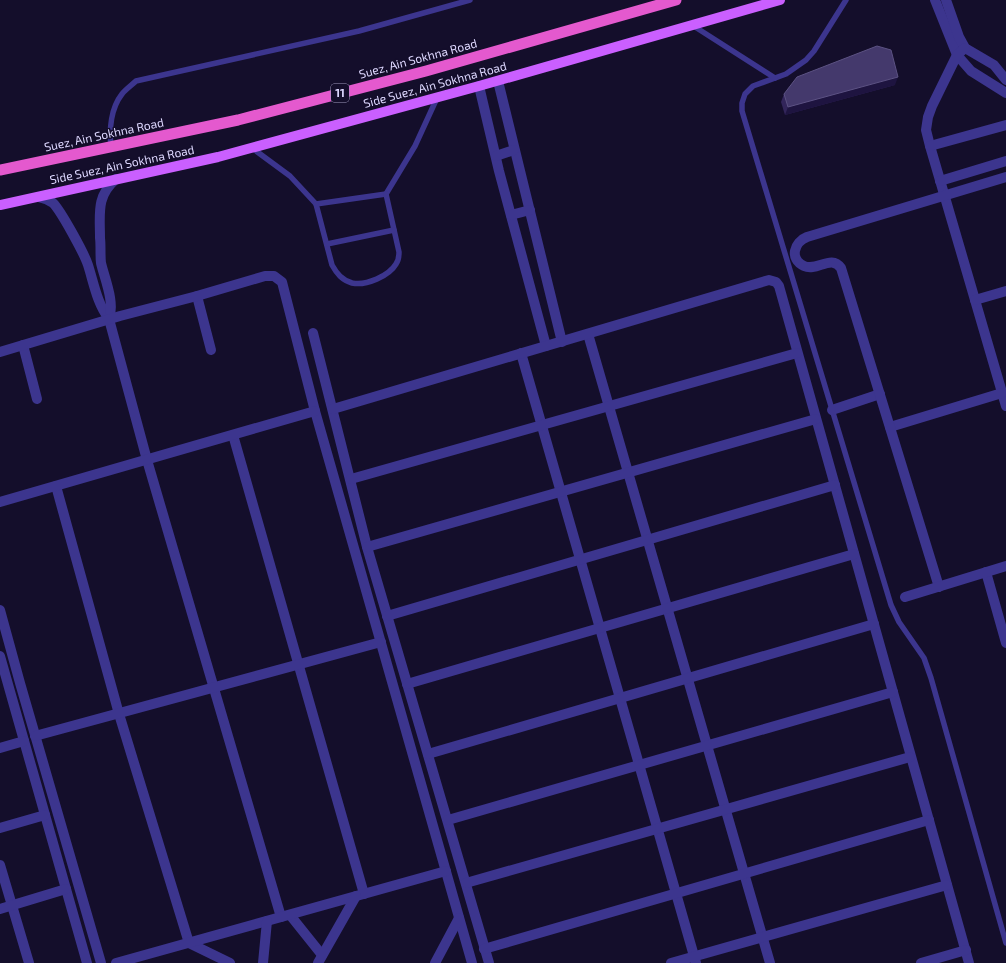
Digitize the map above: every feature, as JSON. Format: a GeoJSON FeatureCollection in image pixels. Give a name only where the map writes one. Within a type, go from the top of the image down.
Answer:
{"type":"FeatureCollection","features":[{"type":"Feature","properties":{"kind":"highway","name":"Suez, Ain Sokhna Road"},"geometry":{"type":"LineString","coordinates":[[0,170],[238,120],[426,71],[676,0]]}},
{"type":"Feature","properties":{"kind":"main road","name":"Side Suez, Ain Sokhna Road"},"geometry":{"type":"LineString","coordinates":[[0,205],[116,179],[184,166],[437,98],[780,0]]}},
{"type":"Feature","properties":{"kind":"street"},"geometry":{"type":"LineString","coordinates":[[935,0],[971,71],[1006,93]]}},
{"type":"Feature","properties":{"kind":"street"},"geometry":{"type":"LineString","coordinates":[[946,0],[959,37],[961,51],[932,106],[926,130],[1006,406]]}},
{"type":"Feature","properties":{"kind":"street"},"geometry":{"type":"LineString","coordinates":[[961,51],[994,65],[1006,80]]}},
{"type":"Feature","properties":{"kind":"street"},"geometry":{"type":"LineString","coordinates":[[498,81],[562,342]]}},
{"type":"Feature","properties":{"kind":"street"},"geometry":{"type":"LineString","coordinates":[[479,86],[511,215],[546,346]]}},
{"type":"Feature","properties":{"kind":"street"},"geometry":{"type":"LineString","coordinates":[[930,146],[1006,125]]}},
{"type":"Feature","properties":{"kind":"street"},"geometry":{"type":"LineString","coordinates":[[496,156],[514,150]]}},
{"type":"Feature","properties":{"kind":"street"},"geometry":{"type":"LineString","coordinates":[[940,181],[1006,161]]}},
{"type":"Feature","properties":{"kind":"street"},"geometry":{"type":"LineString","coordinates":[[940,587],[841,268],[837,263],[831,262],[811,268],[803,266],[796,256],[795,249],[798,243],[807,237],[1006,177]]}},
{"type":"Feature","properties":{"kind":"street"},"geometry":{"type":"LineString","coordinates":[[109,320],[111,305],[101,260],[100,203],[107,188],[116,179]]}},
{"type":"Feature","properties":{"kind":"street"},"geometry":{"type":"LineString","coordinates":[[39,197],[52,203],[58,208],[87,263],[100,304],[109,320],[147,460],[214,687],[285,916],[320,959],[360,895],[298,664],[233,435]]}},
{"type":"Feature","properties":{"kind":"street"},"geometry":{"type":"LineString","coordinates":[[511,215],[530,210]]}},
{"type":"Feature","properties":{"kind":"street"},"geometry":{"type":"LineString","coordinates":[[83,255],[101,250]]}},
{"type":"Feature","properties":{"kind":"street"},"geometry":{"type":"LineString","coordinates":[[92,278],[104,274]]}},
{"type":"Feature","properties":{"kind":"street"},"geometry":{"type":"LineString","coordinates":[[0,352],[265,276],[274,276],[282,282],[315,411],[472,963]]}},
{"type":"Feature","properties":{"kind":"street"},"geometry":{"type":"LineString","coordinates":[[333,409],[769,280],[772,280],[779,286],[969,963]]}},
{"type":"Feature","properties":{"kind":"street"},"geometry":{"type":"LineString","coordinates":[[975,300],[1006,291]]}},
{"type":"Feature","properties":{"kind":"street"},"geometry":{"type":"LineString","coordinates":[[197,296],[211,350]]}},
{"type":"Feature","properties":{"kind":"street"},"geometry":{"type":"LineString","coordinates":[[540,326],[557,321]]}},
{"type":"Feature","properties":{"kind":"street"},"geometry":{"type":"LineString","coordinates":[[313,333],[367,547],[489,963]]}},
{"type":"Feature","properties":{"kind":"street"},"geometry":{"type":"LineString","coordinates":[[588,334],[770,963]]}},
{"type":"Feature","properties":{"kind":"street"},"geometry":{"type":"LineString","coordinates":[[22,345],[37,399]]}},
{"type":"Feature","properties":{"kind":"street"},"geometry":{"type":"LineString","coordinates":[[351,479],[797,353]]}},
{"type":"Feature","properties":{"kind":"street"},"geometry":{"type":"LineString","coordinates":[[521,354],[695,960]]}},
{"type":"Feature","properties":{"kind":"street"},"geometry":{"type":"LineString","coordinates":[[890,427],[1002,393]]}},
{"type":"Feature","properties":{"kind":"street"},"geometry":{"type":"LineString","coordinates":[[832,410],[880,394]]}},
{"type":"Feature","properties":{"kind":"street"},"geometry":{"type":"LineString","coordinates":[[0,502],[315,411]]}},
{"type":"Feature","properties":{"kind":"street"},"geometry":{"type":"LineString","coordinates":[[367,547],[816,419]]}},
{"type":"Feature","properties":{"kind":"street"},"geometry":{"type":"LineString","coordinates":[[387,616],[834,485]]}},
{"type":"Feature","properties":{"kind":"street"},"geometry":{"type":"LineString","coordinates":[[56,486],[119,714],[190,943],[230,963]]}},
{"type":"Feature","properties":{"kind":"street"},"geometry":{"type":"LineString","coordinates":[[407,684],[854,554]]}},
{"type":"Feature","properties":{"kind":"street"},"geometry":{"type":"LineString","coordinates":[[905,597],[1006,566]]}},
{"type":"Feature","properties":{"kind":"street"},"geometry":{"type":"LineString","coordinates":[[986,572],[1006,643]]}},
{"type":"Feature","properties":{"kind":"street"},"geometry":{"type":"LineString","coordinates":[[0,610],[101,963]]}},
{"type":"Feature","properties":{"kind":"street"},"geometry":{"type":"LineString","coordinates":[[428,754],[874,624]]}},
{"type":"Feature","properties":{"kind":"street"},"geometry":{"type":"LineString","coordinates":[[35,736],[381,642]]}},
{"type":"Feature","properties":{"kind":"street"},"geometry":{"type":"LineString","coordinates":[[0,656],[2,669],[66,889],[84,962]]}},
{"type":"Feature","properties":{"kind":"street"},"geometry":{"type":"LineString","coordinates":[[448,820],[893,692]]}},
{"type":"Feature","properties":{"kind":"street"},"geometry":{"type":"LineString","coordinates":[[0,748],[24,741]]}},
{"type":"Feature","properties":{"kind":"street"},"geometry":{"type":"LineString","coordinates":[[466,883],[910,757]]}},
{"type":"Feature","properties":{"kind":"street"},"geometry":{"type":"LineString","coordinates":[[0,828],[45,815]]}},
{"type":"Feature","properties":{"kind":"street"},"geometry":{"type":"LineString","coordinates":[[484,949],[929,820]]}},
{"type":"Feature","properties":{"kind":"street"},"geometry":{"type":"LineString","coordinates":[[0,865],[29,963]]}},
{"type":"Feature","properties":{"kind":"street"},"geometry":{"type":"LineString","coordinates":[[116,963],[446,871]]}},
{"type":"Feature","properties":{"kind":"street"},"geometry":{"type":"LineString","coordinates":[[671,963],[695,960],[762,937],[947,885]]}},
{"type":"Feature","properties":{"kind":"street"},"geometry":{"type":"LineString","coordinates":[[0,909],[66,889]]}},
{"type":"Feature","properties":{"kind":"street"},"geometry":{"type":"LineString","coordinates":[[435,963],[459,918]]}},
{"type":"Feature","properties":{"kind":"street"},"geometry":{"type":"LineString","coordinates":[[263,963],[267,921]]}},
{"type":"Feature","properties":{"kind":"street"},"geometry":{"type":"LineString","coordinates":[[922,963],[966,950]]}},
{"type":"Feature","properties":{"kind":"lane"},"geometry":{"type":"LineString","coordinates":[[111,146],[109,134],[114,108],[122,95],[136,81],[359,31],[470,0]]}},
{"type":"Feature","properties":{"kind":"lane"},"geometry":{"type":"LineString","coordinates":[[846,0],[814,51],[797,68],[753,86],[745,94],[742,103],[742,111],[891,605],[899,622],[924,658],[931,678],[1006,943]]}},
{"type":"Feature","properties":{"kind":"lane"},"geometry":{"type":"LineString","coordinates":[[692,25],[775,78]]}},
{"type":"Feature","properties":{"kind":"lane"},"geometry":{"type":"LineString","coordinates":[[252,148],[290,176],[316,204],[332,265],[337,273],[343,278],[354,283],[376,280],[396,265],[399,252],[386,194],[415,146],[437,98]]}},
{"type":"Feature","properties":{"kind":"lane"},"geometry":{"type":"LineString","coordinates":[[316,204],[386,194]]}},
{"type":"Feature","properties":{"kind":"lane"},"geometry":{"type":"LineString","coordinates":[[326,244],[394,230]]}},
{"type":"Feature","properties":{"kind":"building"},"geometry":{"type":"Polygon","coordinates":[[[877,46],[891,50],[898,77],[788,107],[784,94],[797,77],[877,46]]]}}]}
